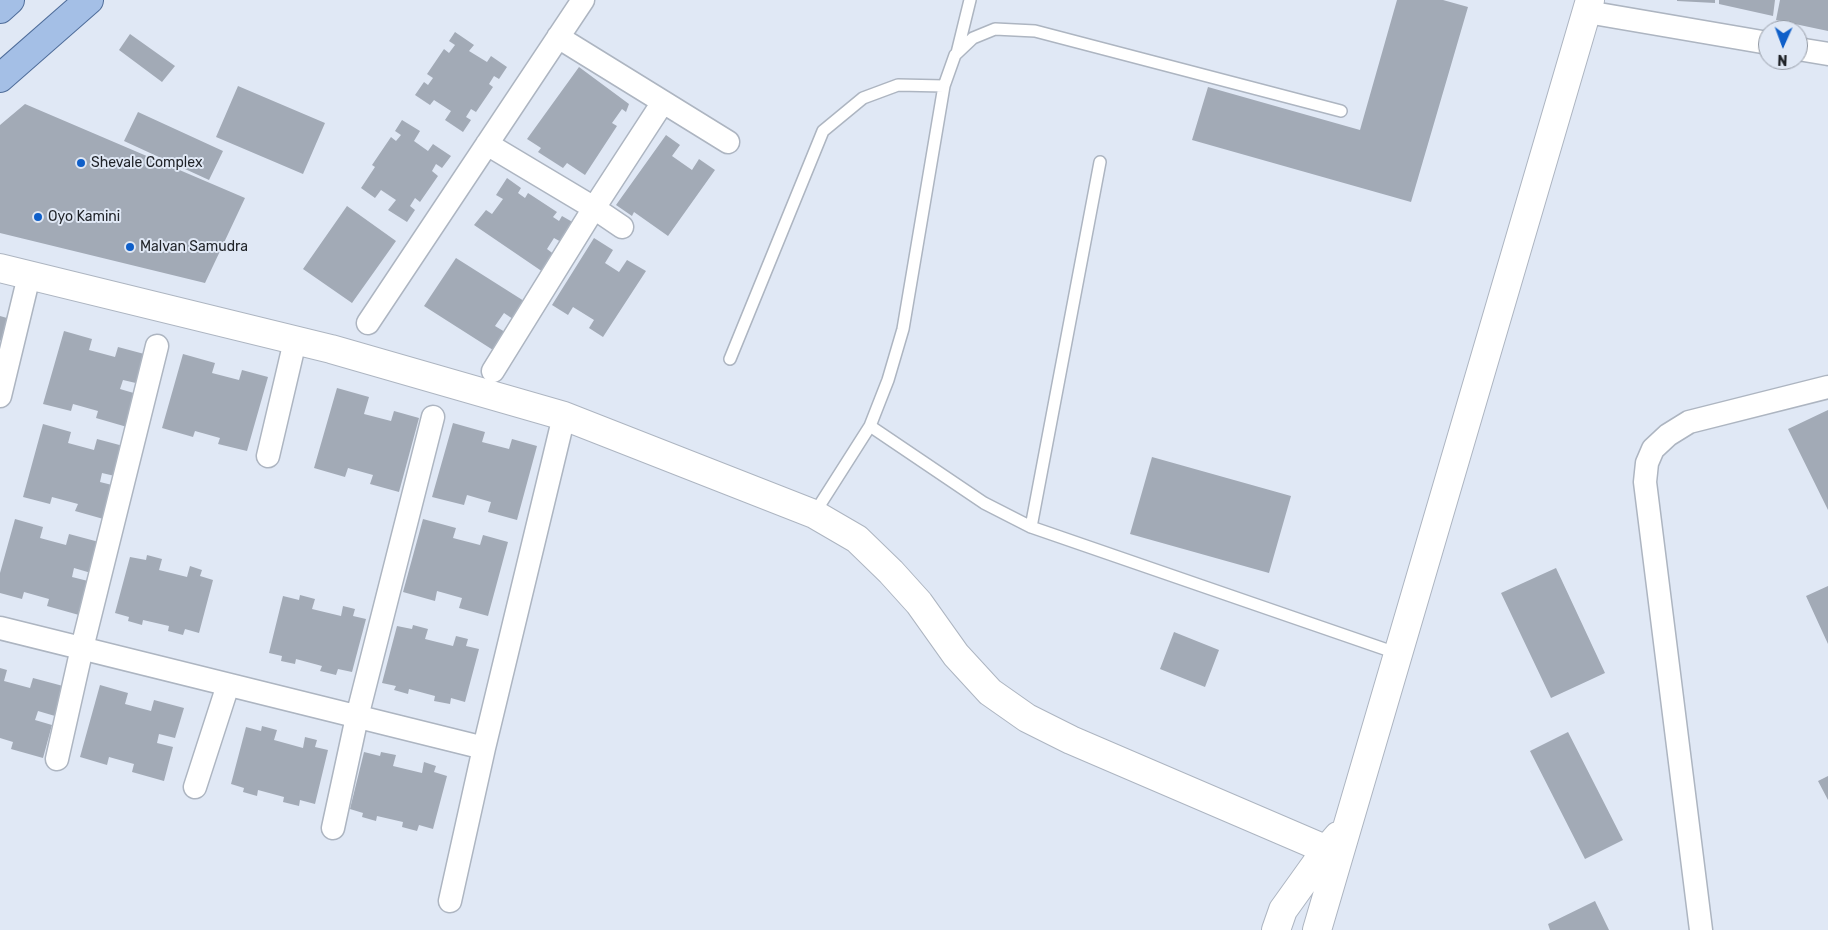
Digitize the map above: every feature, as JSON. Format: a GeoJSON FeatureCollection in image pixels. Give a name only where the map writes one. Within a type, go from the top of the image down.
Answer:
{"type":"FeatureCollection","features":[{"type":"Feature","properties":{"kind":"main road"},"geometry":{"type":"LineString","coordinates":[[0,9],[10,0]]}},
{"type":"Feature","properties":{"kind":"main road"},"geometry":{"type":"LineString","coordinates":[[0,78],[89,0]]}},
{"type":"Feature","properties":{"kind":"street"},"geometry":{"type":"LineString","coordinates":[[368,323],[583,0]]}},
{"type":"Feature","properties":{"kind":"street"},"geometry":{"type":"LineString","coordinates":[[1276,930],[1283,910],[1333,852],[1349,824],[1588,6],[1758,41]]}},
{"type":"Feature","properties":{"kind":"street"},"geometry":{"type":"LineString","coordinates":[[558,37],[728,142]]}},
{"type":"Feature","properties":{"kind":"street"},"geometry":{"type":"LineString","coordinates":[[1808,51],[1828,54]]}},
{"type":"Feature","properties":{"kind":"street"},"geometry":{"type":"LineString","coordinates":[[493,371],[594,208],[663,102]]}},
{"type":"Feature","properties":{"kind":"street"},"geometry":{"type":"LineString","coordinates":[[487,144],[594,208],[622,227]]}},
{"type":"Feature","properties":{"kind":"street"},"geometry":{"type":"LineString","coordinates":[[0,268],[295,341],[564,416],[814,514],[857,539],[919,603],[956,655],[990,692],[1027,718],[1071,740],[1333,852]]}},
{"type":"Feature","properties":{"kind":"street"},"geometry":{"type":"LineString","coordinates":[[0,396],[29,276]]}},
{"type":"Feature","properties":{"kind":"street"},"geometry":{"type":"LineString","coordinates":[[268,456],[295,341]]}},
{"type":"Feature","properties":{"kind":"street"},"geometry":{"type":"LineString","coordinates":[[57,759],[82,648],[157,346]]}},
{"type":"Feature","properties":{"kind":"street"},"geometry":{"type":"LineString","coordinates":[[1701,930],[1646,492],[1647,463],[1653,449],[1663,439],[1689,422],[1828,387]]}},
{"type":"Feature","properties":{"kind":"street"},"geometry":{"type":"LineString","coordinates":[[450,901],[484,748],[564,416]]}},
{"type":"Feature","properties":{"kind":"street"},"geometry":{"type":"LineString","coordinates":[[333,828],[357,716],[433,417]]}},
{"type":"Feature","properties":{"kind":"street"},"geometry":{"type":"LineString","coordinates":[[0,628],[484,748]]}},
{"type":"Feature","properties":{"kind":"street"},"geometry":{"type":"LineString","coordinates":[[195,787],[228,685]]}},
{"type":"Feature","properties":{"kind":"street"},"geometry":{"type":"LineString","coordinates":[[1317,930],[1333,852]]}},
{"type":"Feature","properties":{"kind":"lane"},"geometry":{"type":"LineString","coordinates":[[814,514],[870,426],[888,380],[903,329],[944,86],[957,53],[970,0]]}},
{"type":"Feature","properties":{"kind":"lane"},"geometry":{"type":"LineString","coordinates":[[957,53],[973,38],[995,30],[1035,31],[1341,111]]}},
{"type":"Feature","properties":{"kind":"lane"},"geometry":{"type":"LineString","coordinates":[[730,359],[823,131],[863,98],[898,84],[944,86]]}},
{"type":"Feature","properties":{"kind":"lane"},"geometry":{"type":"LineString","coordinates":[[1031,527],[1100,162]]}},
{"type":"Feature","properties":{"kind":"lane"},"geometry":{"type":"LineString","coordinates":[[870,426],[984,503],[1031,527],[1398,654]]}},
{"type":"Feature","properties":{"kind":"building"},"geometry":{"type":"Polygon","coordinates":[[[1397,0],[1443,0],[1468,7],[1411,202],[1192,140],[1208,87],[1360,130],[1397,0]]]}},
{"type":"Feature","properties":{"kind":"building"},"geometry":{"type":"Polygon","coordinates":[[[1715,0],[1715,3],[1677,1],[1715,0]]]}},
{"type":"Feature","properties":{"kind":"building"},"geometry":{"type":"Polygon","coordinates":[[[1719,0],[1775,0],[1773,16],[1719,4],[1719,0]]]}},
{"type":"Feature","properties":{"kind":"building"},"geometry":{"type":"Polygon","coordinates":[[[1780,0],[1828,0],[1828,31],[1808,27],[1808,20],[1776,20],[1780,0]]]}},
{"type":"Feature","properties":{"kind":"building"},"geometry":{"type":"Polygon","coordinates":[[[455,32],[474,45],[469,51],[487,62],[491,56],[507,67],[499,79],[494,76],[489,84],[493,87],[476,112],[471,109],[466,117],[471,120],[463,132],[445,120],[451,111],[434,100],[430,105],[415,95],[424,82],[428,85],[433,78],[427,74],[444,49],[449,53],[455,45],[449,41],[455,32]]]}},
{"type":"Feature","properties":{"kind":"building"},"geometry":{"type":"Polygon","coordinates":[[[130,34],[175,66],[162,82],[119,50],[130,34]]]}},
{"type":"Feature","properties":{"kind":"building"},"geometry":{"type":"Polygon","coordinates":[[[579,67],[629,104],[626,112],[622,109],[612,123],[617,126],[585,175],[567,163],[563,168],[538,152],[541,148],[527,139],[579,67]]]}},
{"type":"Feature","properties":{"kind":"building"},"geometry":{"type":"Polygon","coordinates":[[[238,86],[325,123],[303,174],[216,137],[238,86]]]}},
{"type":"Feature","properties":{"kind":"building","name":"Shevale Complex"},"geometry":{"type":"Polygon","coordinates":[[[25,104],[245,198],[205,283],[0,233],[0,125],[25,104]]]}},
{"type":"Feature","properties":{"kind":"building"},"geometry":{"type":"Polygon","coordinates":[[[138,112],[223,151],[209,180],[124,141],[138,112]]]}},
{"type":"Feature","properties":{"kind":"building"},"geometry":{"type":"Polygon","coordinates":[[[402,120],[420,131],[414,141],[428,151],[433,144],[451,156],[442,168],[436,164],[432,171],[438,176],[420,202],[415,198],[410,206],[415,210],[407,222],[388,210],[396,200],[381,190],[375,198],[361,188],[375,167],[372,165],[391,137],[396,141],[401,135],[395,131],[402,120]]]}},
{"type":"Feature","properties":{"kind":"building"},"geometry":{"type":"Polygon","coordinates":[[[666,135],[680,145],[672,156],[692,170],[699,159],[715,170],[668,236],[634,212],[632,216],[616,205],[666,135]]]}},
{"type":"Feature","properties":{"kind":"building"},"geometry":{"type":"Polygon","coordinates":[[[507,178],[521,188],[518,193],[525,198],[528,193],[557,212],[553,217],[559,221],[562,216],[576,224],[563,243],[554,238],[547,249],[555,255],[543,272],[474,225],[486,210],[492,214],[503,199],[496,195],[507,178]]]}},
{"type":"Feature","properties":{"kind":"building"},"geometry":{"type":"Polygon","coordinates":[[[347,206],[396,241],[352,303],[303,269],[347,206]]]}},
{"type":"Feature","properties":{"kind":"building"},"geometry":{"type":"Polygon","coordinates":[[[594,238],[613,250],[605,263],[619,272],[627,260],[646,271],[603,337],[589,328],[594,320],[573,307],[568,315],[552,305],[594,238]]]}},
{"type":"Feature","properties":{"kind":"building"},"geometry":{"type":"Polygon","coordinates":[[[456,258],[524,301],[513,319],[504,313],[495,326],[505,332],[493,350],[424,306],[456,258]]]}},
{"type":"Feature","properties":{"kind":"building"},"geometry":{"type":"Polygon","coordinates":[[[0,316],[7,318],[1,341],[0,340],[0,316]]]}},
{"type":"Feature","properties":{"kind":"building"},"geometry":{"type":"Polygon","coordinates":[[[64,331],[92,339],[89,350],[115,357],[118,347],[148,355],[140,384],[123,380],[120,389],[137,394],[127,427],[96,418],[98,411],[73,404],[71,411],[43,404],[64,331]]]}},
{"type":"Feature","properties":{"kind":"building"},"geometry":{"type":"Polygon","coordinates":[[[183,354],[215,363],[212,373],[239,380],[242,370],[268,377],[247,451],[218,444],[220,438],[195,431],[193,437],[162,428],[183,354]]]}},
{"type":"Feature","properties":{"kind":"building"},"geometry":{"type":"Polygon","coordinates":[[[337,388],[369,397],[364,414],[391,421],[394,411],[419,418],[399,492],[370,484],[373,475],[348,468],[345,477],[314,468],[337,388]]]}},
{"type":"Feature","properties":{"kind":"building"},"geometry":{"type":"Polygon","coordinates":[[[1828,410],[1828,510],[1788,429],[1828,410]]]}},
{"type":"Feature","properties":{"kind":"building"},"geometry":{"type":"Polygon","coordinates":[[[453,423],[485,432],[482,442],[509,449],[512,439],[537,446],[517,520],[488,512],[491,502],[467,495],[464,505],[432,497],[453,423]]]}},
{"type":"Feature","properties":{"kind":"building"},"geometry":{"type":"Polygon","coordinates":[[[43,424],[71,432],[68,443],[94,450],[97,439],[127,447],[119,477],[102,473],[100,482],[116,486],[107,520],[75,511],[78,504],[52,497],[50,504],[23,497],[43,424]]]}},
{"type":"Feature","properties":{"kind":"building"},"geometry":{"type":"Polygon","coordinates":[[[1152,457],[1291,496],[1269,573],[1130,534],[1152,457]]]}},
{"type":"Feature","properties":{"kind":"building"},"geometry":{"type":"Polygon","coordinates":[[[15,519],[43,527],[40,538],[66,545],[69,534],[99,542],[91,573],[74,568],[72,577],[88,581],[79,615],[47,606],[49,599],[24,592],[22,599],[0,593],[0,573],[15,519]]]}},
{"type":"Feature","properties":{"kind":"building"},"geometry":{"type":"Polygon","coordinates":[[[423,519],[456,528],[453,538],[480,545],[483,535],[508,542],[488,616],[459,608],[462,598],[437,591],[435,601],[403,592],[423,519]]]}},
{"type":"Feature","properties":{"kind":"building"},"geometry":{"type":"Polygon","coordinates":[[[147,555],[162,559],[159,570],[187,577],[190,566],[202,570],[200,576],[213,580],[199,633],[185,629],[183,635],[168,631],[169,626],[143,620],[142,625],[128,621],[129,617],[115,613],[130,557],[146,560],[147,555]]]}},
{"type":"Feature","properties":{"kind":"building"},"geometry":{"type":"Polygon","coordinates":[[[1556,568],[1605,673],[1551,698],[1501,593],[1556,568]]]}},
{"type":"Feature","properties":{"kind":"building"},"geometry":{"type":"Polygon","coordinates":[[[1828,586],[1828,644],[1806,596],[1828,586]]]}},
{"type":"Feature","properties":{"kind":"building"},"geometry":{"type":"Polygon","coordinates":[[[300,595],[315,599],[312,609],[341,616],[343,606],[355,609],[353,616],[366,619],[352,672],[338,669],[336,675],[320,671],[322,666],[296,659],[295,664],[281,661],[282,656],[269,653],[283,596],[299,600],[300,595]]]}},
{"type":"Feature","properties":{"kind":"building"},"geometry":{"type":"Polygon","coordinates":[[[413,625],[428,629],[425,639],[453,646],[456,636],[468,639],[466,646],[479,649],[465,702],[451,698],[450,704],[434,701],[435,696],[409,689],[408,694],[394,690],[396,686],[382,683],[397,626],[412,629],[413,625]]]}},
{"type":"Feature","properties":{"kind":"building"},"geometry":{"type":"Polygon","coordinates":[[[1174,632],[1219,650],[1205,687],[1160,669],[1174,632]]]}},
{"type":"Feature","properties":{"kind":"building"},"geometry":{"type":"Polygon","coordinates":[[[0,668],[7,670],[4,681],[30,688],[33,678],[63,686],[55,716],[38,711],[35,720],[52,725],[43,758],[11,749],[13,742],[0,738],[0,668]]]}},
{"type":"Feature","properties":{"kind":"building"},"geometry":{"type":"Polygon","coordinates":[[[100,685],[128,693],[125,704],[151,711],[154,700],[184,708],[175,738],[159,734],[157,743],[173,747],[164,781],[132,772],[134,764],[109,757],[107,765],[80,757],[100,685]]]}},
{"type":"Feature","properties":{"kind":"building"},"geometry":{"type":"Polygon","coordinates":[[[262,726],[277,730],[274,740],[303,748],[305,737],[317,740],[315,747],[328,750],[315,804],[300,800],[299,806],[283,802],[284,797],[258,790],[257,796],[243,792],[244,788],[231,784],[246,727],[261,731],[262,726]]]}},
{"type":"Feature","properties":{"kind":"building"},"geometry":{"type":"Polygon","coordinates":[[[1568,732],[1623,840],[1585,859],[1530,751],[1568,732]]]}},
{"type":"Feature","properties":{"kind":"building"},"geometry":{"type":"Polygon","coordinates":[[[364,752],[380,756],[381,752],[396,755],[393,766],[422,773],[424,762],[436,766],[434,772],[447,776],[433,829],[419,825],[417,831],[402,827],[403,822],[377,816],[376,821],[362,817],[363,813],[350,809],[364,752]]]}},
{"type":"Feature","properties":{"kind":"building"},"geometry":{"type":"Polygon","coordinates":[[[1828,776],[1828,800],[1818,781],[1828,776]]]}},
{"type":"Feature","properties":{"kind":"building"},"geometry":{"type":"Polygon","coordinates":[[[1595,901],[1609,930],[1550,930],[1548,924],[1595,901]]]}},
{"type":"Feature","properties":{"kind":"place","name":"Shevale Complex"},"geometry":{"type":"Point","coordinates":[81,163]}},
{"type":"Feature","properties":{"kind":"place","name":"Oyo Kamini"},"geometry":{"type":"Point","coordinates":[38,217]}},
{"type":"Feature","properties":{"kind":"place","name":"Malvan Samudra"},"geometry":{"type":"Point","coordinates":[130,247]}}]}
